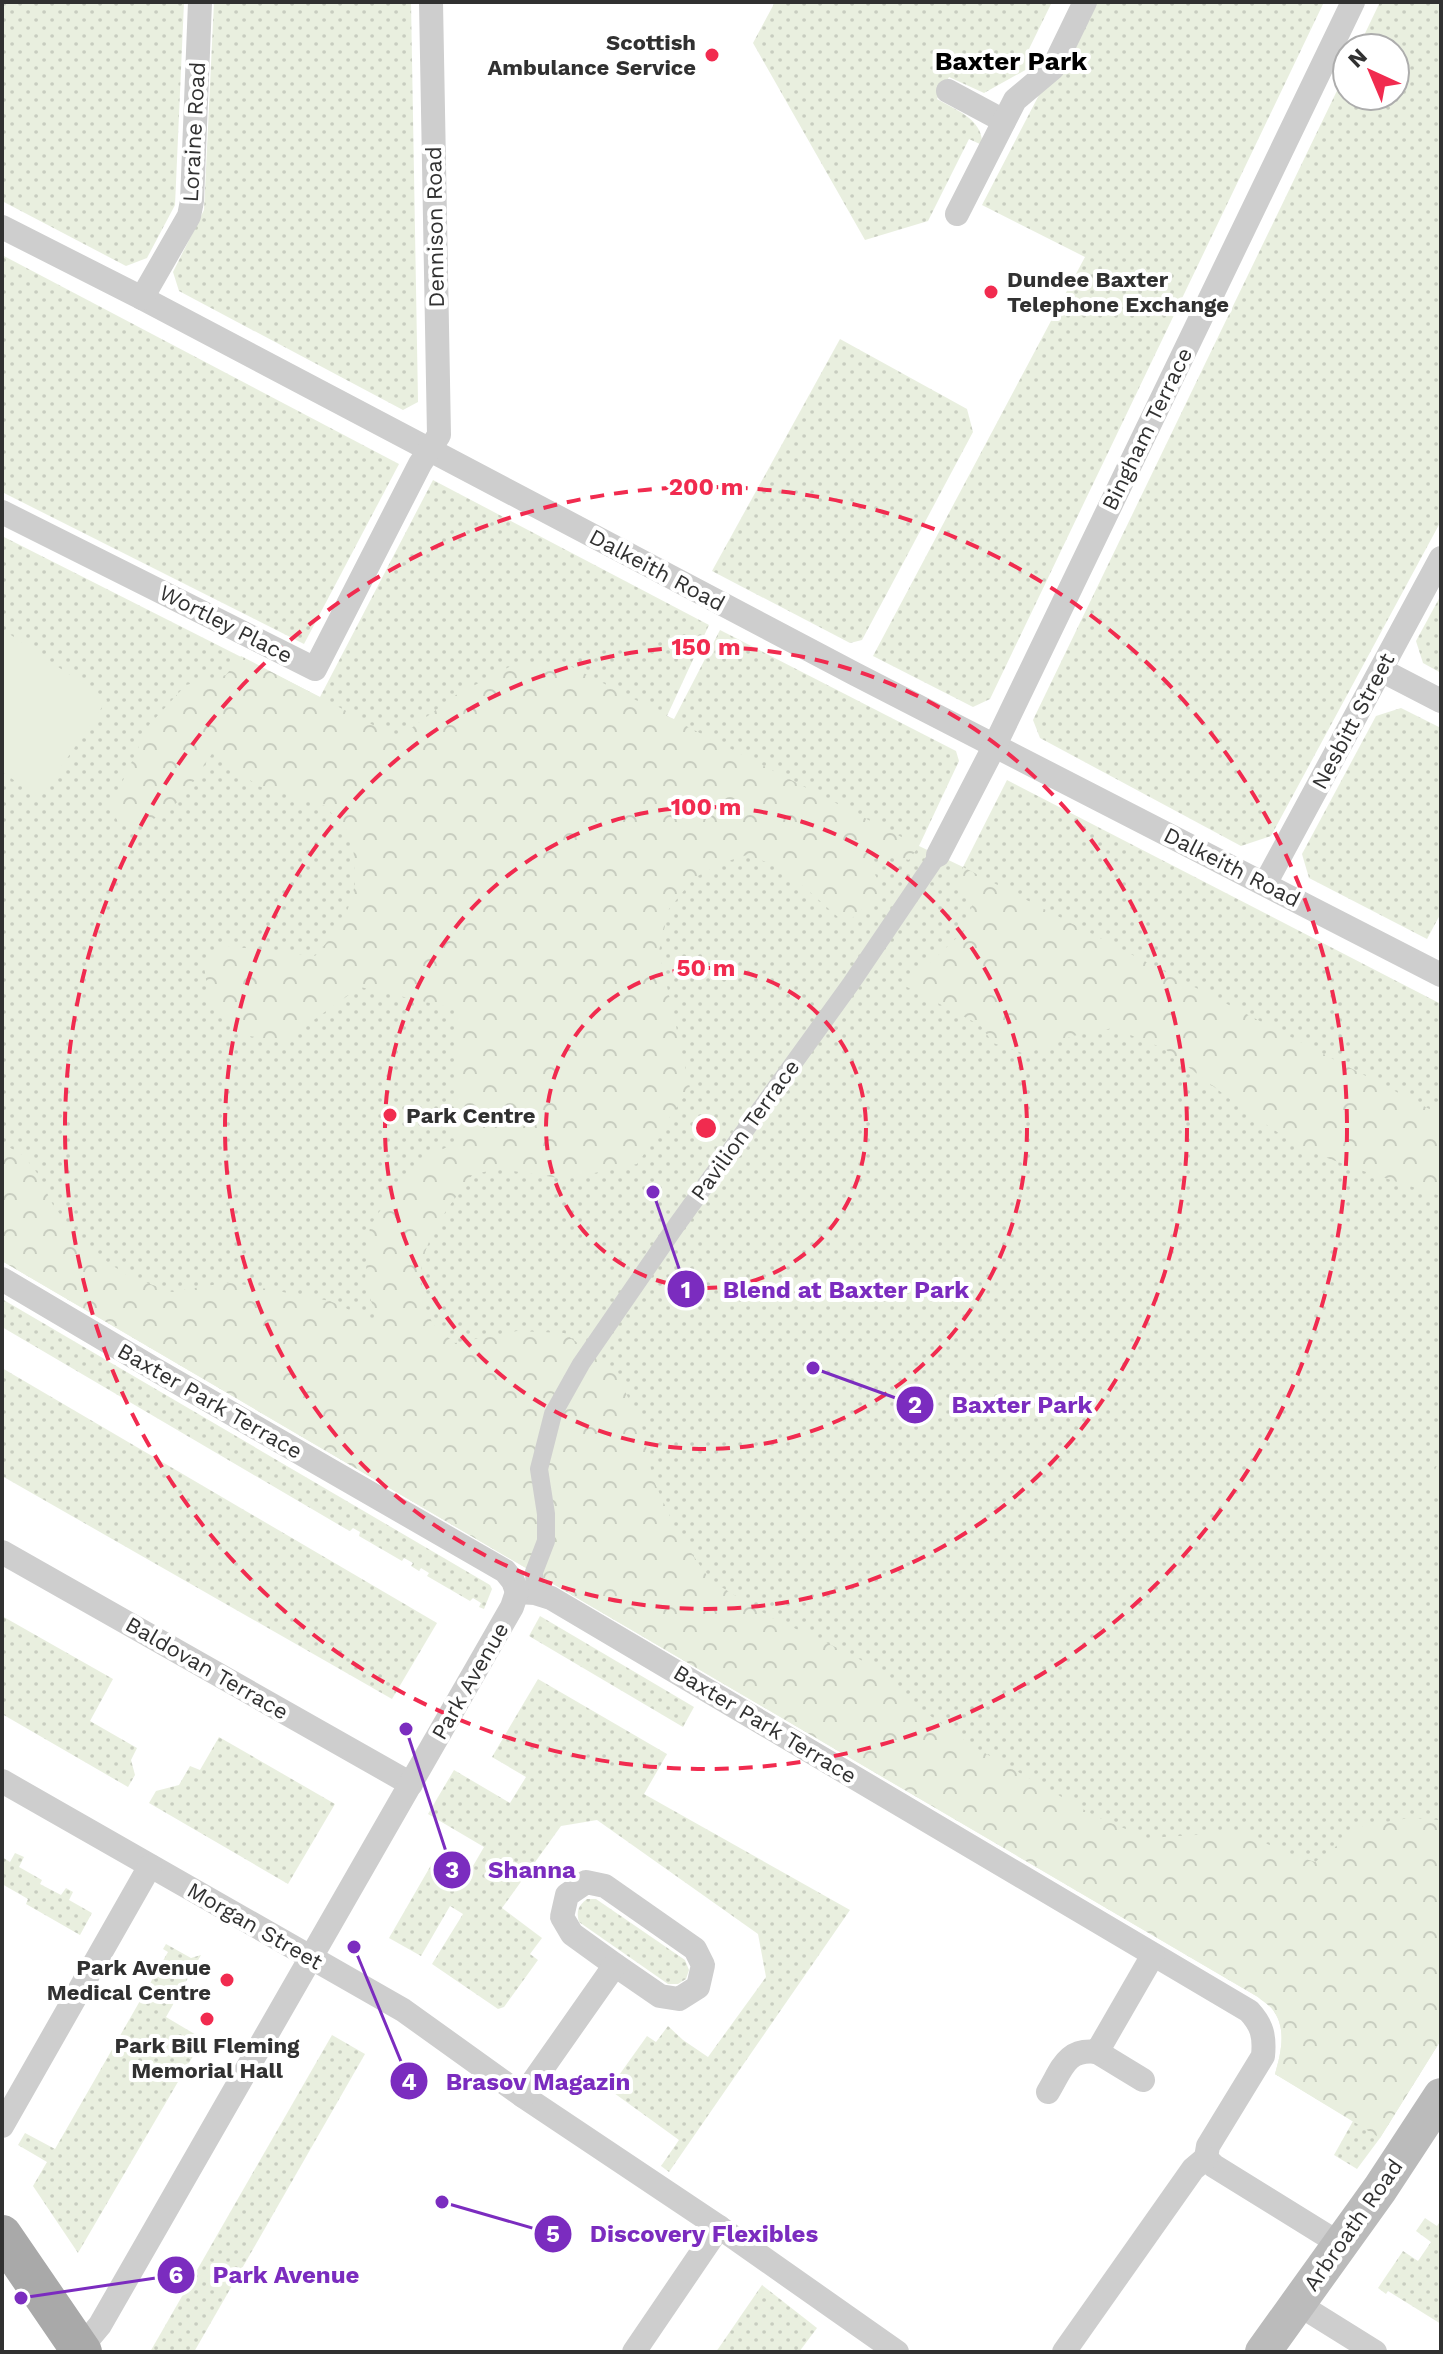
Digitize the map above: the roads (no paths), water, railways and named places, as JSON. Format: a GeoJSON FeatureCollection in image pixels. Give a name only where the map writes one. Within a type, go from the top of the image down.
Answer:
{"type":"FeatureCollection","features":[{"type":"Feature","properties":{"kind":"main road","name":"Arbroath Road"},"geometry":{"type":"LineString","coordinates":[[1263,2352],[1380,2189],[1441,2096]]}},
{"type":"Feature","properties":{"kind":"main road"},"geometry":{"type":"LineString","coordinates":[[2,2235],[81,2351]]}},
{"type":"Feature","properties":{"kind":"street","name":"Loraine Road"},"geometry":{"type":"LineString","coordinates":[[142,298],[189,216],[192,201],[200,2]]}},
{"type":"Feature","properties":{"kind":"street","name":"Dennison Road"},"geometry":{"type":"LineString","coordinates":[[429,449],[439,435],[431,2]]}},
{"type":"Feature","properties":{"kind":"street"},"geometry":{"type":"LineString","coordinates":[[957,214],[1015,100],[1053,68],[1085,2]]}},
{"type":"Feature","properties":{"kind":"street","name":"Bingham Terrace"},"geometry":{"type":"LineString","coordinates":[[938,855],[995,745],[1353,2]]}},
{"type":"Feature","properties":{"kind":"street"},"geometry":{"type":"LineString","coordinates":[[948,91],[1004,121]]}},
{"type":"Feature","properties":{"kind":"street","name":"Dalkeith Road"},"geometry":{"type":"LineString","coordinates":[[2,227],[842,667],[1441,975]]}},
{"type":"Feature","properties":{"kind":"street","name":"Wortley Place"},"geometry":{"type":"LineString","coordinates":[[2,512],[315,669],[429,449]]}},
{"type":"Feature","properties":{"kind":"street","name":"Nesbitt Street"},"geometry":{"type":"LineString","coordinates":[[1265,884],[1441,558]]}},
{"type":"Feature","properties":{"kind":"street"},"geometry":{"type":"LineString","coordinates":[[1381,670],[1441,701]]}},
{"type":"Feature","properties":{"kind":"street","name":"Pavilion Terrace"},"geometry":{"type":"LineString","coordinates":[[526,1592],[546,1541],[546,1514],[539,1469],[553,1414],[581,1364],[850,985],[938,855]]}},
{"type":"Feature","properties":{"kind":"street","name":"Baxter Park Terrace"},"geometry":{"type":"LineString","coordinates":[[2,1279],[505,1571],[526,1592],[551,1598],[1249,2011],[1261,2024],[1265,2039],[1263,2056],[1208,2146],[1206,2158]]}},
{"type":"Feature","properties":{"kind":"street","name":"Baldovan Terrace"},"geometry":{"type":"LineString","coordinates":[[2,1552],[411,1784]]}},
{"type":"Feature","properties":{"kind":"street","name":"Park Avenue"},"geometry":{"type":"LineString","coordinates":[[81,2351],[100,2325],[512,1607],[526,1592]]}},
{"type":"Feature","properties":{"kind":"street","name":"Morgan Street"},"geometry":{"type":"LineString","coordinates":[[2,1781],[403,2010],[523,2096],[719,2227],[888,2349]]}},
{"type":"Feature","properties":{"kind":"street"},"geometry":{"type":"LineString","coordinates":[[2,2126],[150,1866]]}},
{"type":"Feature","properties":{"kind":"street"},"geometry":{"type":"LineString","coordinates":[[586,1882],[605,1886],[695,1949],[703,1965],[698,1987],[679,1999],[660,1996],[615,1965],[572,1934],[562,1917],[567,1895],[586,1882]]}},
{"type":"Feature","properties":{"kind":"street"},"geometry":{"type":"LineString","coordinates":[[1097,2052],[1153,1955]]}},
{"type":"Feature","properties":{"kind":"street"},"geometry":{"type":"LineString","coordinates":[[523,2096],[615,1965]]}},
{"type":"Feature","properties":{"kind":"street"},"geometry":{"type":"LineString","coordinates":[[1048,2092],[1071,2055],[1084,2050],[1097,2052],[1143,2080]]}},
{"type":"Feature","properties":{"kind":"street"},"geometry":{"type":"LineString","coordinates":[[1064,2352],[1193,2169],[1206,2158],[1214,2166],[1340,2244]]}},
{"type":"Feature","properties":{"kind":"street"},"geometry":{"type":"LineString","coordinates":[[634,2352],[719,2227]]}},
{"type":"Feature","properties":{"kind":"street"},"geometry":{"type":"LineString","coordinates":[[1298,2304],[1375,2352]]}},
{"type":"Feature","properties":{"kind":"place","name":"Scottish Ambulance Service"},"geometry":{"type":"Point","coordinates":[712,55]}},
{"type":"Feature","properties":{"kind":"place","name":"Dundee Baxter Telephone Exchange"},"geometry":{"type":"Point","coordinates":[991,292]}},
{"type":"Feature","properties":{"kind":"place","name":"Park Centre"},"geometry":{"type":"Point","coordinates":[390,1115]}},
{"type":"Feature","properties":{"kind":"place","name":"Blend at Baxter Park"},"geometry":{"type":"Point","coordinates":[653,1192]}},
{"type":"Feature","properties":{"kind":"place","name":"Baxter Park"},"geometry":{"type":"Point","coordinates":[813,1368]}},
{"type":"Feature","properties":{"kind":"place","name":"Shanna"},"geometry":{"type":"Point","coordinates":[406,1729]}},
{"type":"Feature","properties":{"kind":"place","name":"Brasov Magazin"},"geometry":{"type":"Point","coordinates":[354,1947]}},
{"type":"Feature","properties":{"kind":"place","name":"Park Avenue Medical Centre"},"geometry":{"type":"Point","coordinates":[227,1980]}},
{"type":"Feature","properties":{"kind":"place","name":"Park Bill Fleming Memorial Hall"},"geometry":{"type":"Point","coordinates":[207,2019]}},
{"type":"Feature","properties":{"kind":"place","name":"Discovery Flexibles"},"geometry":{"type":"Point","coordinates":[442,2202]}},
{"type":"Feature","properties":{"kind":"place","name":"Park Avenue"},"geometry":{"type":"Point","coordinates":[21,2298]}},
{"type":"Feature","properties":{"kind":"district","name":"Baxter Park"},"geometry":{"type":"Point","coordinates":[1011,61]}}]}
